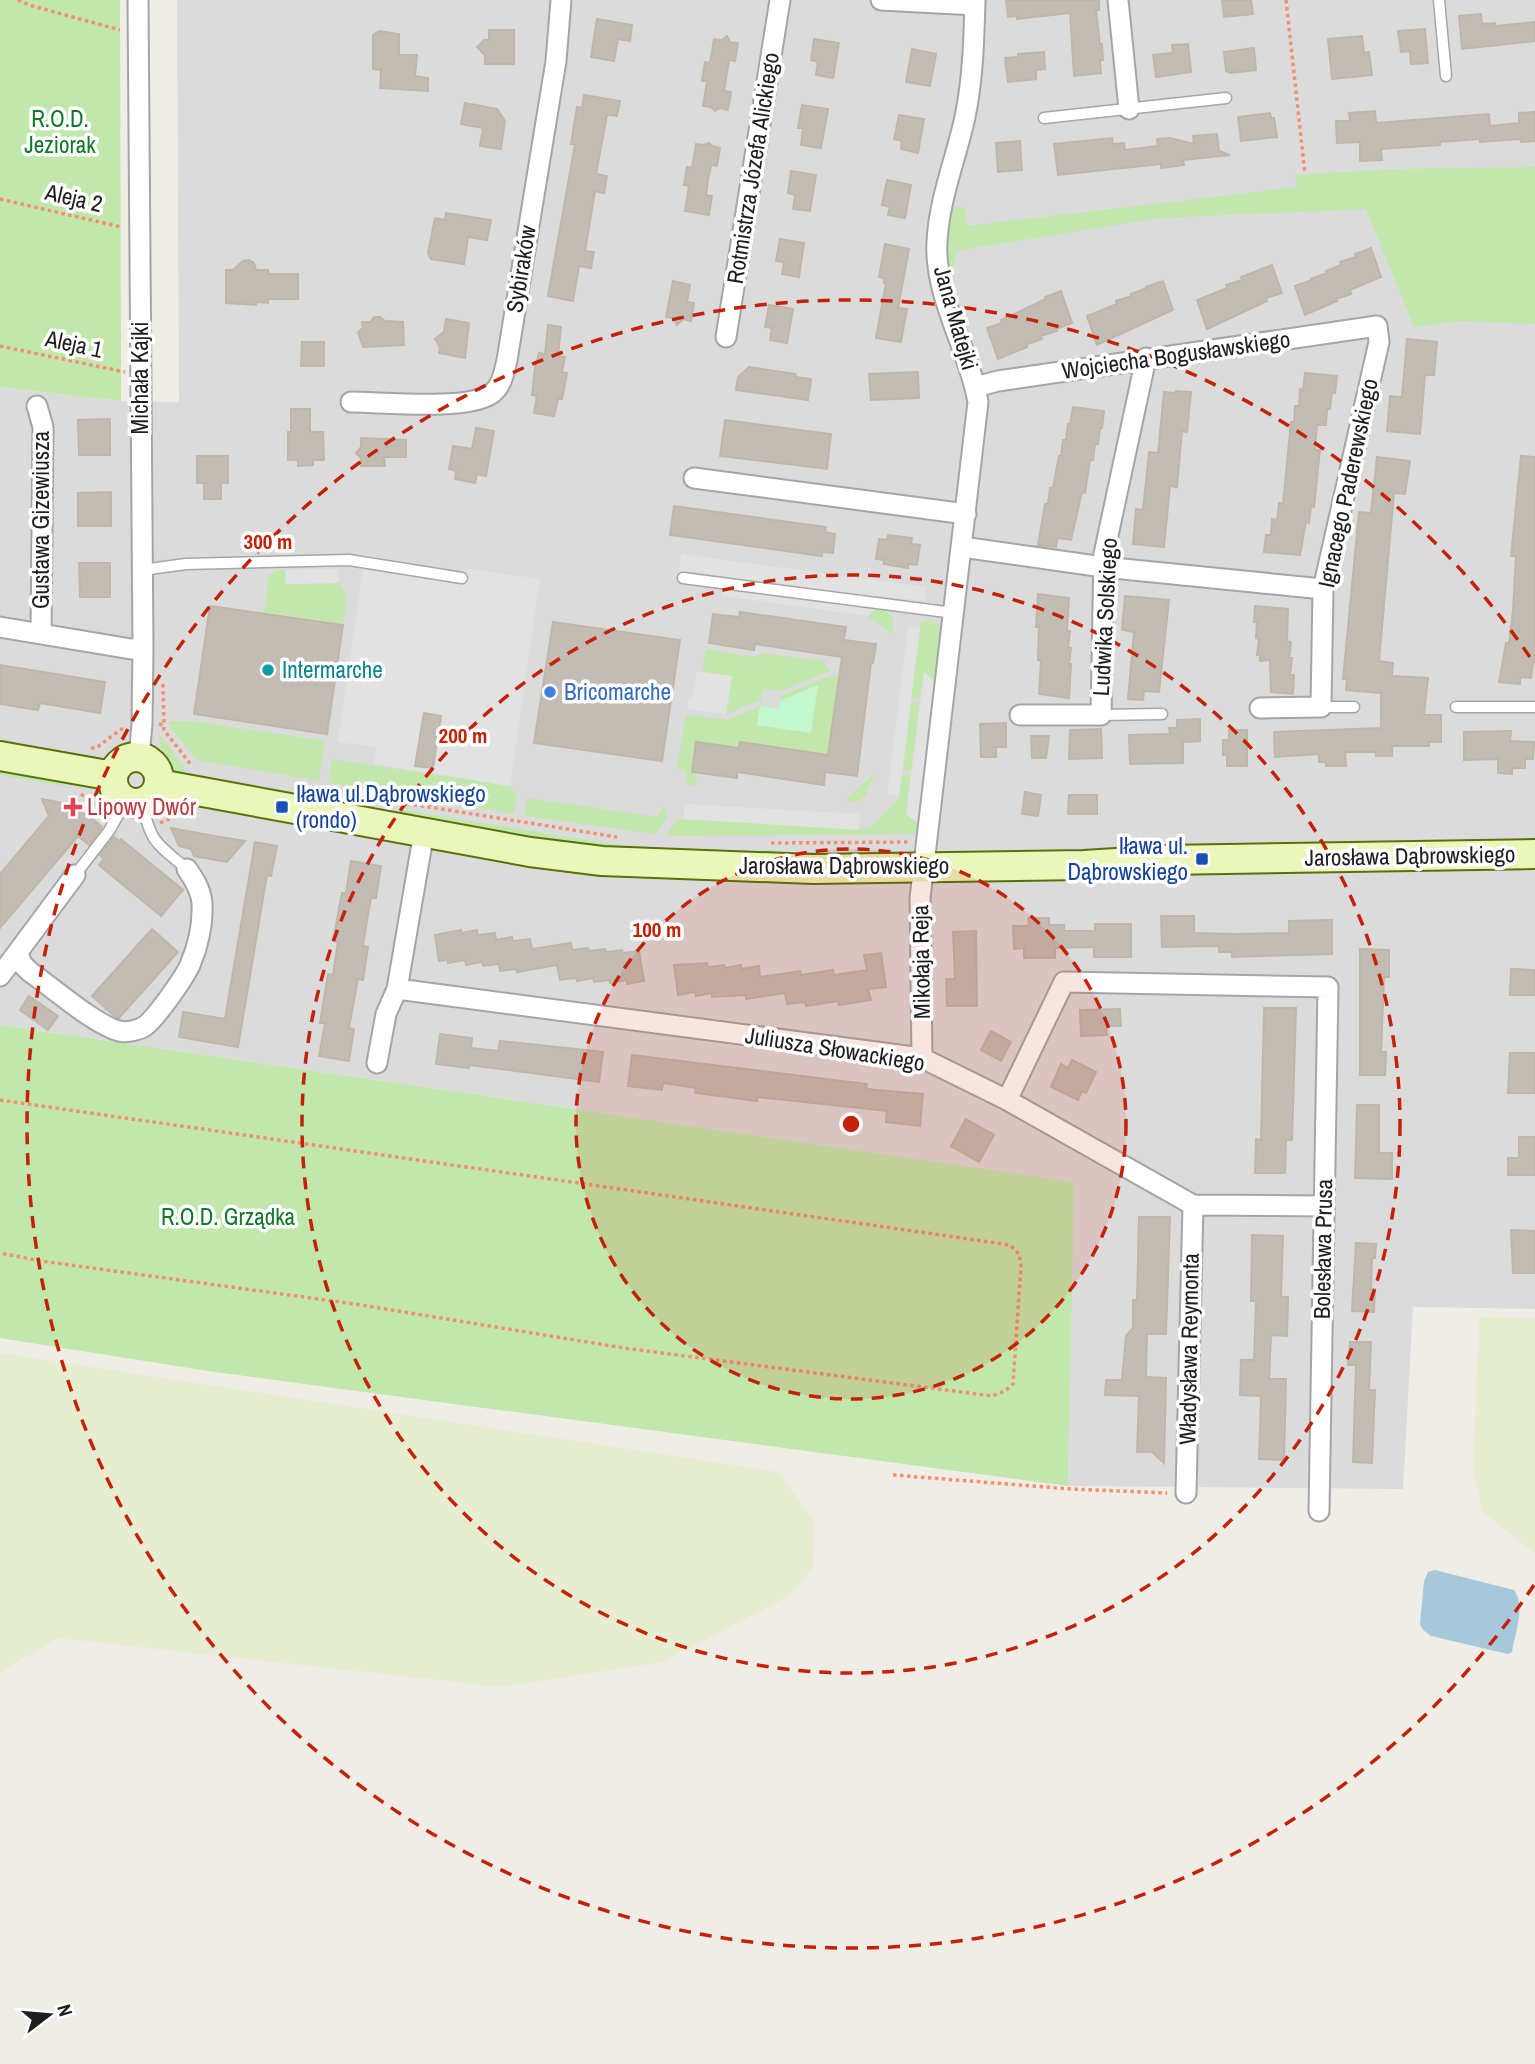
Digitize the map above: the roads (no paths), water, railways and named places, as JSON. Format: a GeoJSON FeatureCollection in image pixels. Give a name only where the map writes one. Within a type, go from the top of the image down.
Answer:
{"type":"FeatureCollection","features":[{"type":"Feature","properties":{"kind":"street","name":"Michała Kajki"},"geometry":{"type":"LineString","coordinates":[[138,0],[141,570],[144,648],[139,757]]}},
{"type":"Feature","properties":{"kind":"street","name":"Sybiraków"},"geometry":{"type":"LineString","coordinates":[[351,402],[460,403],[479,400],[493,393],[502,381],[556,61],[561,0]]}},
{"type":"Feature","properties":{"kind":"street","name":"Rotmistrza Józefa Alickiego"},"geometry":{"type":"LineString","coordinates":[[726,337],[780,0]]}},
{"type":"Feature","properties":{"kind":"street"},"geometry":{"type":"LineString","coordinates":[[881,0],[975,3]]}},
{"type":"Feature","properties":{"kind":"street"},"geometry":{"type":"LineString","coordinates":[[1118,0],[1129,109]]}},
{"type":"Feature","properties":{"kind":"street","name":"Jana Matejki"},"geometry":{"type":"LineString","coordinates":[[925,855],[978,420],[976,387],[946,296],[937,243],[944,199],[965,117],[975,3]]}},
{"type":"Feature","properties":{"kind":"street","name":"Wojciecha Bogusławskiego"},"geometry":{"type":"LineString","coordinates":[[976,387],[998,381],[1146,358],[1377,326]]}},
{"type":"Feature","properties":{"kind":"street","name":"Ignacego Paderewskiego"},"geometry":{"type":"LineString","coordinates":[[1321,708],[1323,589],[1379,342],[1377,326]]}},
{"type":"Feature","properties":{"kind":"street","name":"Ludwika Solskiego"},"geometry":{"type":"LineString","coordinates":[[1020,715],[1101,715],[1104,554],[1146,358]]}},
{"type":"Feature","properties":{"kind":"street","name":"Gustawa Gizewiusza"},"geometry":{"type":"LineString","coordinates":[[37,406],[43,427],[41,634]]}},
{"type":"Feature","properties":{"kind":"street"},"geometry":{"type":"LineString","coordinates":[[694,478],[966,514]]}},
{"type":"Feature","properties":{"kind":"street"},"geometry":{"type":"LineString","coordinates":[[962,547],[1103,567],[1323,589]]}},
{"type":"Feature","properties":{"kind":"street"},"geometry":{"type":"LineString","coordinates":[[0,627],[131,649],[144,648]]}},
{"type":"Feature","properties":{"kind":"street"},"geometry":{"type":"LineString","coordinates":[[1260,708],[1321,708]]}},
{"type":"Feature","properties":{"kind":"street"},"geometry":{"type":"LineString","coordinates":[[0,756],[113,776]]}},
{"type":"Feature","properties":{"kind":"street"},"geometry":{"type":"LineString","coordinates":[[139,757],[155,766],[159,775],[138,806],[115,791],[113,776],[122,761],[139,757]]}},
{"type":"Feature","properties":{"kind":"street","name":"Jarosława Dąbrowskiego"},"geometry":{"type":"LineString","coordinates":[[138,806],[424,832],[530,852],[602,860],[781,868],[925,855],[1084,865],[1164,860],[1535,854]]}},
{"type":"Feature","properties":{"kind":"street"},"geometry":{"type":"LineString","coordinates":[[376,1063],[386,1014],[397,989],[424,832]]}},
{"type":"Feature","properties":{"kind":"street","name":"Mikołaja Reja"},"geometry":{"type":"LineString","coordinates":[[922,1058],[920,898],[925,855]]}},
{"type":"Feature","properties":{"kind":"street"},"geometry":{"type":"LineString","coordinates":[[18,953],[22,964],[30,972],[99,1022],[120,1031],[135,1030],[146,1025],[188,969],[196,949],[202,918],[202,899],[187,869]]}},
{"type":"Feature","properties":{"kind":"street"},"geometry":{"type":"LineString","coordinates":[[0,976],[75,875]]}},
{"type":"Feature","properties":{"kind":"street","name":"Bolesława Prusa"},"geometry":{"type":"LineString","coordinates":[[1007,1100],[1064,982],[1328,987],[1319,1511]]}},
{"type":"Feature","properties":{"kind":"street","name":"Juliusza Słowackiego"},"geometry":{"type":"LineString","coordinates":[[397,989],[922,1058],[1007,1100],[1193,1205],[1324,1206]]}},
{"type":"Feature","properties":{"kind":"street","name":"Władysława Reymonta"},"geometry":{"type":"LineString","coordinates":[[1186,1493],[1193,1205]]}},
{"type":"Feature","properties":{"kind":"lane"},"geometry":{"type":"LineString","coordinates":[[1439,0],[1446,76]]}},
{"type":"Feature","properties":{"kind":"lane"},"geometry":{"type":"LineString","coordinates":[[1044,118],[1226,98]]}},
{"type":"Feature","properties":{"kind":"lane"},"geometry":{"type":"LineString","coordinates":[[141,570],[186,564],[349,560],[462,578]]}},
{"type":"Feature","properties":{"kind":"lane"},"geometry":{"type":"LineString","coordinates":[[683,578],[955,613]]}},
{"type":"Feature","properties":{"kind":"lane"},"geometry":{"type":"LineString","coordinates":[[1321,708],[1354,707]]}},
{"type":"Feature","properties":{"kind":"lane"},"geometry":{"type":"LineString","coordinates":[[1456,707],[1535,707]]}},
{"type":"Feature","properties":{"kind":"lane"},"geometry":{"type":"LineString","coordinates":[[1101,715],[1163,714]]}},
{"type":"Feature","properties":{"kind":"lane"},"geometry":{"type":"LineString","coordinates":[[75,875],[109,831],[138,806],[151,836],[187,869]]}},
{"type":"Feature","properties":{"kind":"water"},"geometry":{"type":"Polygon","coordinates":[[[1435,1570],[1514,1590],[1519,1612],[1512,1652],[1508,1654],[1431,1636],[1423,1630],[1420,1624],[1424,1581],[1428,1572],[1435,1570]]]}},
{"type":"Feature","properties":{"kind":"place","name":"Intermarche"},"geometry":{"type":"Point","coordinates":[268,670]}},
{"type":"Feature","properties":{"kind":"place","name":"Bricomarche"},"geometry":{"type":"Point","coordinates":[550,692]}},
{"type":"Feature","properties":{"kind":"place","name":"Lipowy Dwór"},"geometry":{"type":"Point","coordinates":[73,807]}},
{"type":"Feature","properties":{"kind":"place","name":"Iława ul.Dąbrowskiego (rondo)"},"geometry":{"type":"Point","coordinates":[282,807]}},
{"type":"Feature","properties":{"kind":"place","name":"Iława ul. Dąbrowskiego"},"geometry":{"type":"Point","coordinates":[1202,859]}},
{"type":"Feature","properties":{"kind":"park label","name":"R.O.D. Jeziorak"},"geometry":{"type":"Point","coordinates":[60,132]}},
{"type":"Feature","properties":{"kind":"park label","name":"R.O.D. Grządka"},"geometry":{"type":"Point","coordinates":[228,1217]}}]}
